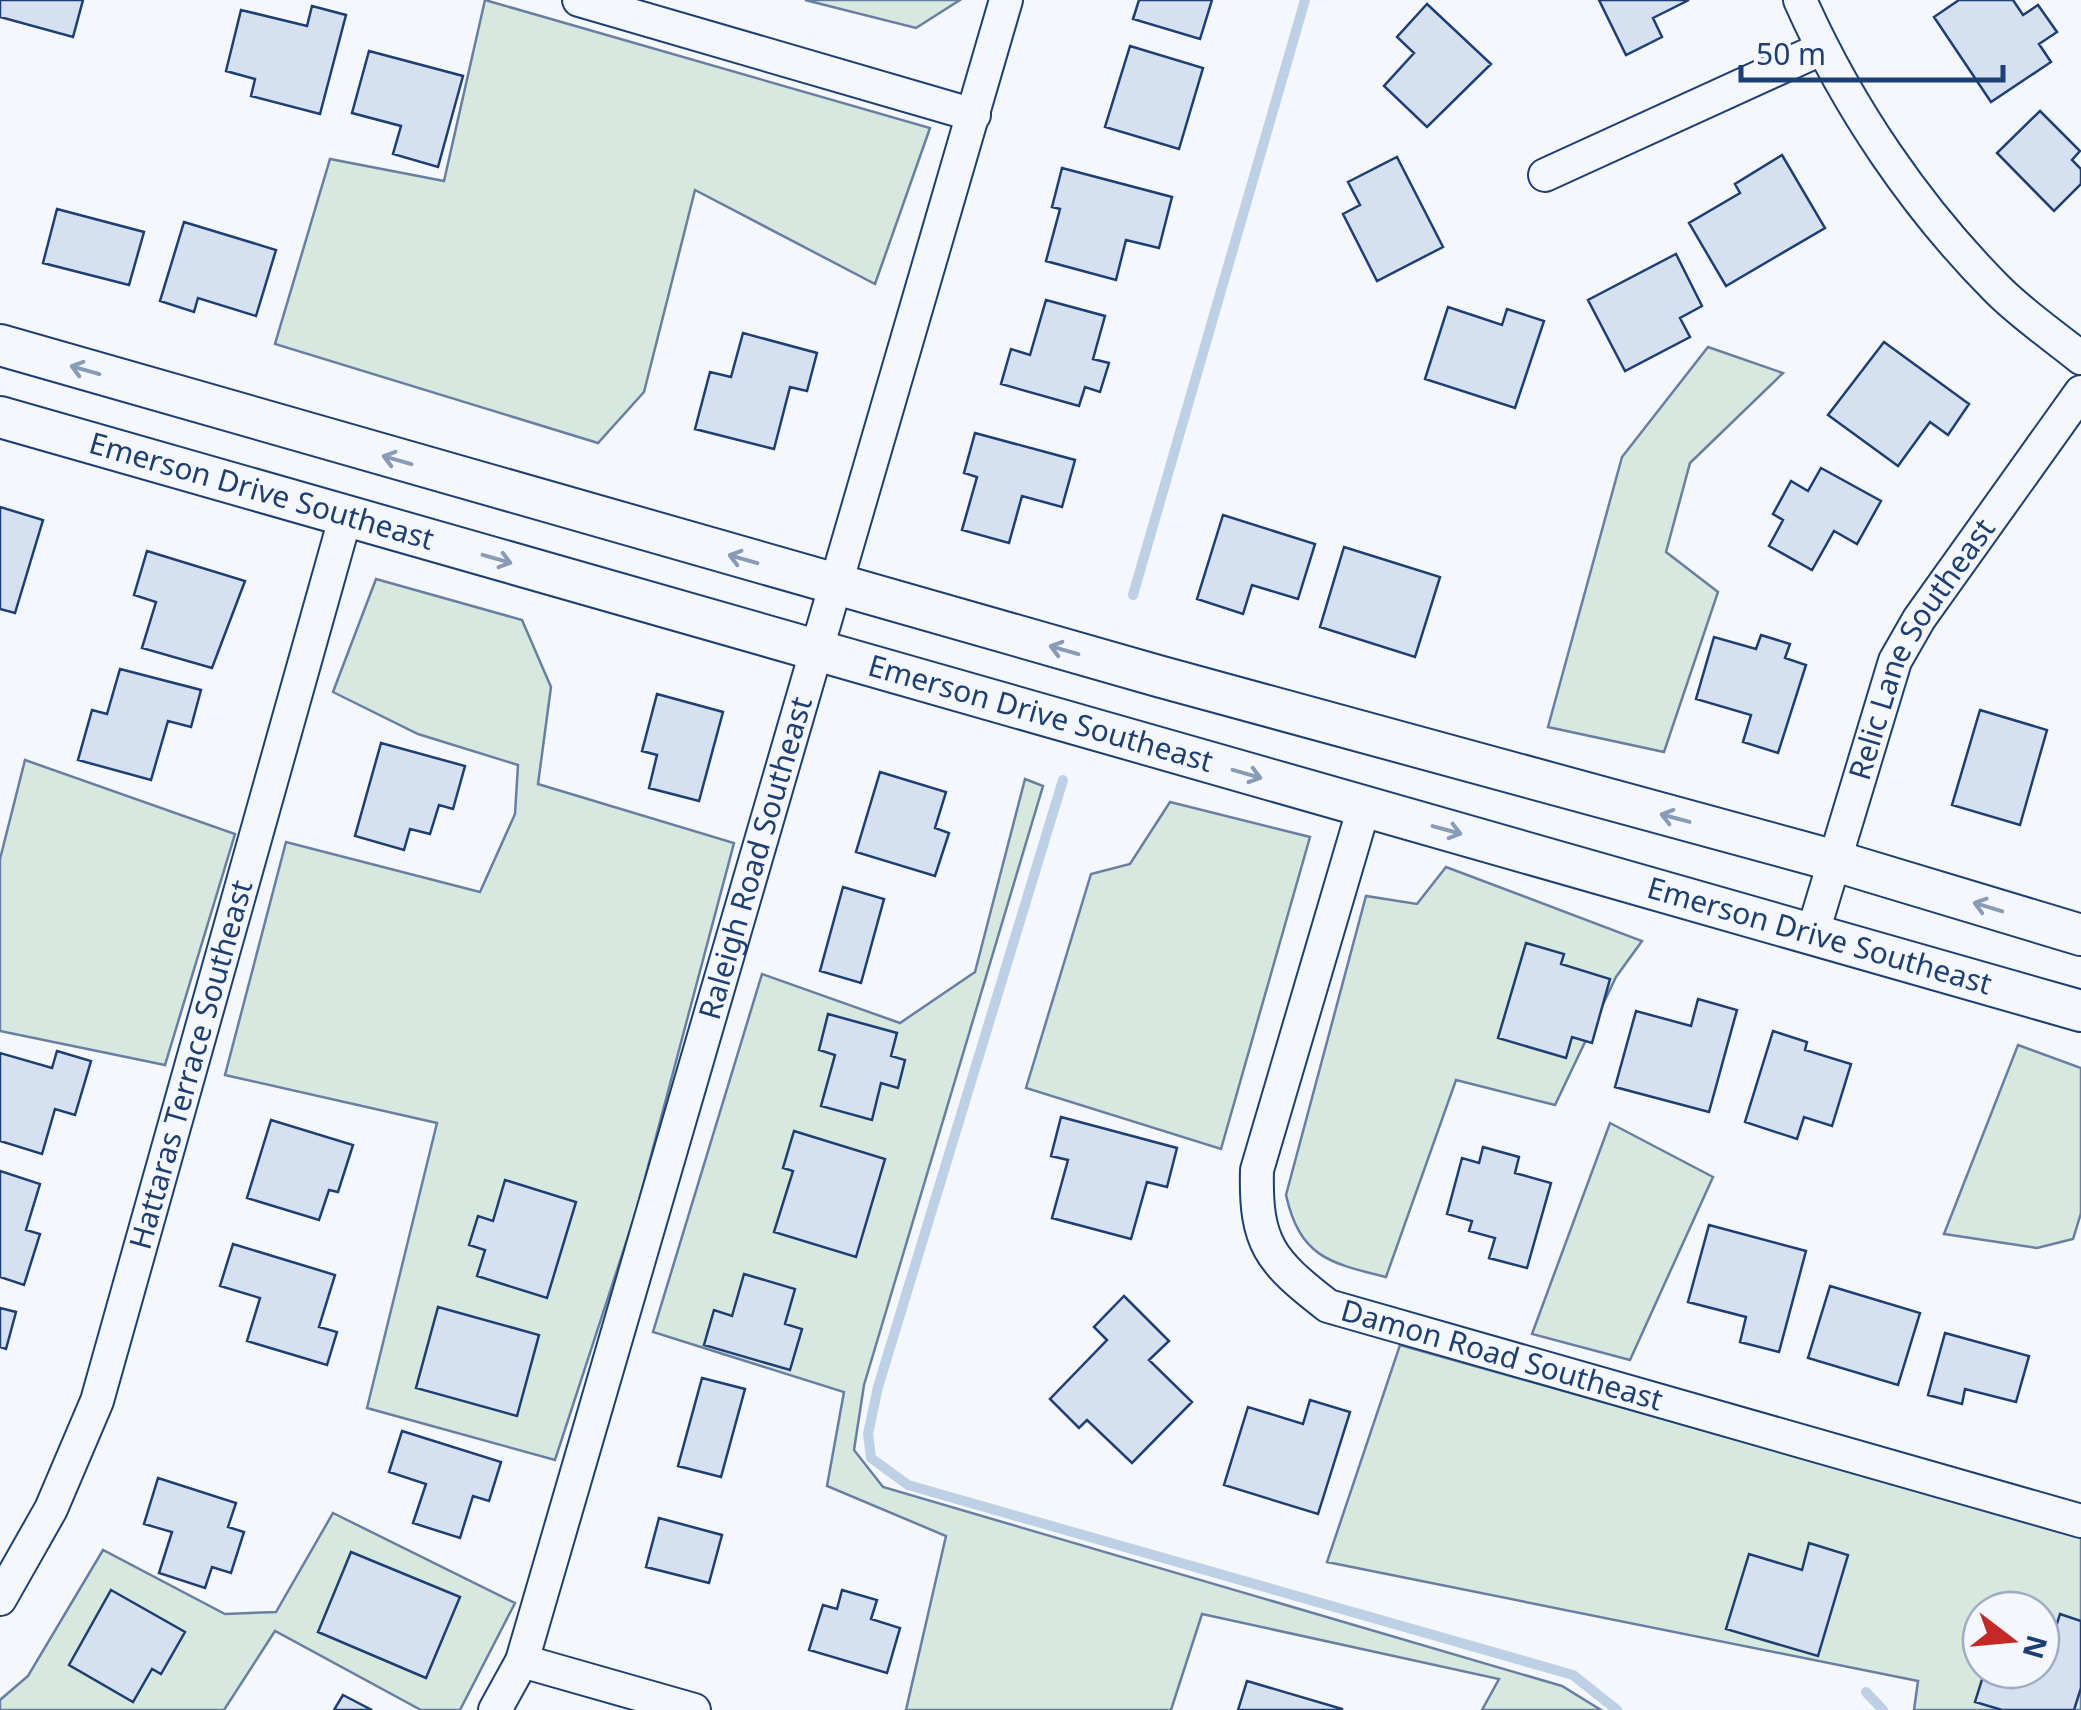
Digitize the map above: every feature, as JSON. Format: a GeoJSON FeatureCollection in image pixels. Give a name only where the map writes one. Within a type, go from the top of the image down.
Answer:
{"type":"FeatureCollection","features":[{"type":"Feature","properties":{"kind":"street"},"geometry":{"type":"LineString","coordinates":[[579,0],[974,115]]}},
{"type":"Feature","properties":{"kind":"street","name":"Raleigh Road Southeast"},"geometry":{"type":"LineString","coordinates":[[495,1710],[522,1662],[1006,0]]}},
{"type":"Feature","properties":{"kind":"street"},"geometry":{"type":"LineString","coordinates":[[1800,0],[1821,49],[1926,212],[2000,293],[2081,358]]}},
{"type":"Feature","properties":{"kind":"street"},"geometry":{"type":"LineString","coordinates":[[1545,175],[1821,49]]}},
{"type":"Feature","properties":{"kind":"street"},"geometry":{"type":"LineString","coordinates":[[0,345],[837,586],[1832,860],[2081,935]]}},
{"type":"Feature","properties":{"kind":"street","name":"Relic Lane Southeast"},"geometry":{"type":"LineString","coordinates":[[1813,932],[1895,661],[1920,619],[2081,392]]}},
{"type":"Feature","properties":{"kind":"street","name":"Emerson Drive Southeast"},"geometry":{"type":"LineString","coordinates":[[0,417],[2081,1011]]}},
{"type":"Feature","properties":{"kind":"street","name":"Hattaras Terrace Southeast"},"geometry":{"type":"LineString","coordinates":[[0,1598],[51,1509],[97,1401],[346,515]]}},
{"type":"Feature","properties":{"kind":"street","name":"Damon Road Southeast"},"geometry":{"type":"LineString","coordinates":[[1364,807],[1257,1170],[1256,1218],[1282,1271],[1328,1306],[2081,1521]]}},
{"type":"Feature","properties":{"kind":"street"},"geometry":{"type":"LineString","coordinates":[[522,1662],[694,1710]]}},
{"type":"Feature","properties":{"kind":"shaded area"},"geometry":{"type":"Polygon","coordinates":[[[485,0],[930,128],[875,284],[695,190],[644,392],[598,443],[275,344],[330,159],[444,181],[485,0]]]}},
{"type":"Feature","properties":{"kind":"shaded area"},"geometry":{"type":"Polygon","coordinates":[[[805,0],[960,0],[916,28],[805,0]]]}},
{"type":"Feature","properties":{"kind":"shaded area"},"geometry":{"type":"Polygon","coordinates":[[[1708,347],[1783,373],[1690,463],[1666,552],[1718,592],[1664,752],[1548,727],[1622,457],[1708,347]]]}},
{"type":"Feature","properties":{"kind":"shaded area"},"geometry":{"type":"Polygon","coordinates":[[[376,579],[522,620],[551,687],[538,784],[734,843],[636,1212],[555,1460],[367,1408],[437,1123],[225,1075],[286,842],[480,892],[515,814],[518,765],[418,734],[333,692],[376,579]]]}},
{"type":"Feature","properties":{"kind":"shaded area"},"geometry":{"type":"Polygon","coordinates":[[[25,760],[235,834],[165,1065],[0,1031],[0,859],[25,760]]]}},
{"type":"Feature","properties":{"kind":"shaded area"},"geometry":{"type":"Polygon","coordinates":[[[1025,779],[1043,786],[864,1385],[854,1450],[883,1487],[1562,1686],[1601,1710],[1482,1710],[1499,1679],[1202,1614],[1171,1710],[906,1710],[946,1536],[827,1486],[844,1392],[653,1332],[762,974],[900,1023],[975,972],[1025,779]]]}},
{"type":"Feature","properties":{"kind":"shaded area"},"geometry":{"type":"Polygon","coordinates":[[[1170,802],[1310,837],[1221,1149],[1026,1088],[1091,874],[1130,864],[1170,802]]]}},
{"type":"Feature","properties":{"kind":"shaded area"},"geometry":{"type":"Polygon","coordinates":[[[1446,867],[1642,941],[1616,977],[1555,1105],[1456,1080],[1386,1277],[1348,1267],[1320,1254],[1300,1232],[1286,1195],[1366,896],[1417,904],[1446,867]]]}},
{"type":"Feature","properties":{"kind":"shaded area"},"geometry":{"type":"Polygon","coordinates":[[[2018,1045],[2081,1068],[2081,1213],[2073,1239],[2037,1248],[1944,1234],[2018,1045]]]}},
{"type":"Feature","properties":{"kind":"shaded area"},"geometry":{"type":"Polygon","coordinates":[[[1610,1123],[1713,1177],[1630,1360],[1532,1334],[1610,1123]]]}},
{"type":"Feature","properties":{"kind":"shaded area"},"geometry":{"type":"Polygon","coordinates":[[[1400,1345],[2081,1536],[2081,1710],[1914,1710],[1918,1681],[1327,1562],[1400,1345]]]}},
{"type":"Feature","properties":{"kind":"shaded area"},"geometry":{"type":"Polygon","coordinates":[[[333,1513],[515,1603],[460,1710],[421,1710],[275,1631],[224,1710],[0,1710],[0,1700],[28,1676],[103,1550],[225,1614],[276,1612],[333,1513]]]}},
{"type":"Feature","properties":{"kind":"building"},"geometry":{"type":"Polygon","coordinates":[[[0,0],[83,0],[73,37],[0,17],[0,0]]]}},
{"type":"Feature","properties":{"kind":"building"},"geometry":{"type":"Polygon","coordinates":[[[1139,0],[1212,0],[1200,39],[1133,19],[1139,0]]]}},
{"type":"Feature","properties":{"kind":"building"},"geometry":{"type":"Polygon","coordinates":[[[1599,0],[1689,0],[1653,18],[1662,37],[1626,55],[1599,0]]]}},
{"type":"Feature","properties":{"kind":"building"},"geometry":{"type":"Polygon","coordinates":[[[1959,0],[2013,0],[2023,15],[2038,5],[2057,32],[2039,44],[2051,62],[1991,102],[1934,17],[1959,0]]]}},
{"type":"Feature","properties":{"kind":"building"},"geometry":{"type":"Polygon","coordinates":[[[1427,4],[1491,64],[1427,127],[1384,86],[1414,53],[1397,37],[1427,4]]]}},
{"type":"Feature","properties":{"kind":"building"},"geometry":{"type":"Polygon","coordinates":[[[312,6],[346,15],[320,114],[251,96],[255,79],[226,71],[241,10],[307,26],[312,6]]]}},
{"type":"Feature","properties":{"kind":"building"},"geometry":{"type":"Polygon","coordinates":[[[1130,46],[1203,68],[1179,149],[1105,127],[1130,46]]]}},
{"type":"Feature","properties":{"kind":"building"},"geometry":{"type":"Polygon","coordinates":[[[369,51],[463,76],[438,167],[393,154],[401,126],[352,113],[369,51]]]}},
{"type":"Feature","properties":{"kind":"building"},"geometry":{"type":"Polygon","coordinates":[[[2040,111],[2080,151],[2072,160],[2081,169],[2081,184],[2054,211],[1997,153],[2040,111]]]}},
{"type":"Feature","properties":{"kind":"building"},"geometry":{"type":"Polygon","coordinates":[[[1782,155],[1825,228],[1726,286],[1689,223],[1740,193],[1735,184],[1782,155]]]}},
{"type":"Feature","properties":{"kind":"building"},"geometry":{"type":"Polygon","coordinates":[[[1397,157],[1443,247],[1377,281],[1343,214],[1360,205],[1348,182],[1397,157]]]}},
{"type":"Feature","properties":{"kind":"building"},"geometry":{"type":"Polygon","coordinates":[[[1062,168],[1172,197],[1159,248],[1126,240],[1116,280],[1046,261],[1060,209],[1052,207],[1062,168]]]}},
{"type":"Feature","properties":{"kind":"building"},"geometry":{"type":"Polygon","coordinates":[[[57,209],[144,232],[129,285],[43,263],[57,209]]]}},
{"type":"Feature","properties":{"kind":"building"},"geometry":{"type":"Polygon","coordinates":[[[184,222],[276,250],[256,316],[198,298],[194,312],[160,301],[184,222]]]}},
{"type":"Feature","properties":{"kind":"building"},"geometry":{"type":"Polygon","coordinates":[[[1676,254],[1702,306],[1680,318],[1690,337],[1625,371],[1588,300],[1676,254]]]}},
{"type":"Feature","properties":{"kind":"building"},"geometry":{"type":"Polygon","coordinates":[[[1046,300],[1105,316],[1093,359],[1109,363],[1100,392],[1085,387],[1079,406],[1001,384],[1011,349],[1030,355],[1046,300]]]}},
{"type":"Feature","properties":{"kind":"building"},"geometry":{"type":"Polygon","coordinates":[[[1448,307],[1502,325],[1507,309],[1544,321],[1515,408],[1425,379],[1448,307]]]}},
{"type":"Feature","properties":{"kind":"building"},"geometry":{"type":"Polygon","coordinates":[[[743,333],[817,353],[807,391],[790,387],[774,449],[695,429],[710,372],[731,377],[743,333]]]}},
{"type":"Feature","properties":{"kind":"building"},"geometry":{"type":"Polygon","coordinates":[[[1884,342],[1969,404],[1948,435],[1930,422],[1898,466],[1828,415],[1884,342]]]}},
{"type":"Feature","properties":{"kind":"building"},"geometry":{"type":"Polygon","coordinates":[[[975,433],[1075,460],[1062,507],[1022,496],[1009,543],[962,530],[977,477],[964,473],[975,433]]]}},
{"type":"Feature","properties":{"kind":"building"},"geometry":{"type":"Polygon","coordinates":[[[1821,468],[1881,501],[1857,544],[1834,531],[1812,570],[1769,546],[1783,520],[1773,514],[1791,481],[1808,491],[1821,468]]]}},
{"type":"Feature","properties":{"kind":"building"},"geometry":{"type":"Polygon","coordinates":[[[0,507],[43,520],[15,613],[0,609],[0,507]]]}},
{"type":"Feature","properties":{"kind":"building"},"geometry":{"type":"Polygon","coordinates":[[[1223,515],[1315,544],[1298,599],[1252,585],[1243,614],[1197,599],[1223,515]]]}},
{"type":"Feature","properties":{"kind":"building"},"geometry":{"type":"Polygon","coordinates":[[[1344,547],[1440,577],[1415,657],[1320,627],[1344,547]]]}},
{"type":"Feature","properties":{"kind":"building"},"geometry":{"type":"Polygon","coordinates":[[[147,551],[245,581],[212,668],[142,648],[156,602],[134,595],[147,551]]]}},
{"type":"Feature","properties":{"kind":"building"},"geometry":{"type":"Polygon","coordinates":[[[1761,635],[1790,644],[1785,658],[1806,665],[1778,753],[1743,742],[1751,715],[1696,699],[1714,637],[1756,649],[1761,635]]]}},
{"type":"Feature","properties":{"kind":"building"},"geometry":{"type":"Polygon","coordinates":[[[120,669],[201,690],[191,727],[168,721],[151,780],[78,760],[92,710],[107,714],[120,669]]]}},
{"type":"Feature","properties":{"kind":"building"},"geometry":{"type":"Polygon","coordinates":[[[657,694],[723,712],[699,801],[649,788],[657,755],[642,751],[657,694]]]}},
{"type":"Feature","properties":{"kind":"building"},"geometry":{"type":"Polygon","coordinates":[[[1980,710],[2047,730],[2020,825],[1952,805],[1980,710]]]}},
{"type":"Feature","properties":{"kind":"building"},"geometry":{"type":"Polygon","coordinates":[[[381,743],[465,766],[453,809],[439,805],[430,834],[410,829],[404,850],[355,836],[381,743]]]}},
{"type":"Feature","properties":{"kind":"building"},"geometry":{"type":"Polygon","coordinates":[[[880,772],[946,792],[935,828],[949,833],[935,876],[856,852],[880,772]]]}},
{"type":"Feature","properties":{"kind":"building"},"geometry":{"type":"Polygon","coordinates":[[[843,887],[884,899],[861,983],[820,971],[843,887]]]}},
{"type":"Feature","properties":{"kind":"building"},"geometry":{"type":"Polygon","coordinates":[[[1526,943],[1564,954],[1561,964],[1610,979],[1592,1043],[1572,1037],[1566,1058],[1498,1038],[1526,943]]]}},
{"type":"Feature","properties":{"kind":"building"},"geometry":{"type":"Polygon","coordinates":[[[1698,999],[1737,1010],[1709,1112],[1615,1087],[1636,1011],[1691,1026],[1698,999]]]}},
{"type":"Feature","properties":{"kind":"building"},"geometry":{"type":"Polygon","coordinates":[[[828,1014],[897,1033],[891,1056],[905,1060],[898,1088],[881,1083],[872,1120],[821,1106],[835,1055],[819,1050],[828,1014]]]}},
{"type":"Feature","properties":{"kind":"building"},"geometry":{"type":"Polygon","coordinates":[[[1773,1031],[1807,1042],[1805,1050],[1851,1064],[1832,1126],[1804,1117],[1797,1139],[1745,1122],[1773,1031]]]}},
{"type":"Feature","properties":{"kind":"building"},"geometry":{"type":"Polygon","coordinates":[[[57,1051],[91,1061],[75,1115],[55,1109],[42,1154],[0,1141],[0,1053],[52,1068],[57,1051]]]}},
{"type":"Feature","properties":{"kind":"building"},"geometry":{"type":"Polygon","coordinates":[[[1061,1117],[1177,1148],[1167,1187],[1147,1182],[1131,1239],[1052,1218],[1068,1160],[1051,1156],[1061,1117]]]}},
{"type":"Feature","properties":{"kind":"building"},"geometry":{"type":"Polygon","coordinates":[[[271,1120],[353,1145],[338,1192],[329,1190],[319,1220],[247,1198],[271,1120]]]}},
{"type":"Feature","properties":{"kind":"building"},"geometry":{"type":"Polygon","coordinates":[[[794,1131],[885,1159],[856,1257],[774,1232],[793,1171],[783,1168],[794,1131]]]}},
{"type":"Feature","properties":{"kind":"building"},"geometry":{"type":"Polygon","coordinates":[[[1483,1147],[1519,1157],[1515,1173],[1551,1183],[1527,1268],[1489,1258],[1495,1238],[1469,1231],[1472,1221],[1447,1214],[1462,1158],[1479,1163],[1483,1147]]]}},
{"type":"Feature","properties":{"kind":"building"},"geometry":{"type":"Polygon","coordinates":[[[0,1171],[40,1184],[26,1230],[40,1234],[24,1285],[0,1277],[0,1171]]]}},
{"type":"Feature","properties":{"kind":"building"},"geometry":{"type":"Polygon","coordinates":[[[505,1180],[576,1202],[547,1298],[477,1276],[485,1250],[469,1245],[478,1216],[493,1221],[505,1180]]]}},
{"type":"Feature","properties":{"kind":"building"},"geometry":{"type":"Polygon","coordinates":[[[1709,1225],[1806,1251],[1779,1352],[1740,1342],[1746,1317],[1688,1302],[1709,1225]]]}},
{"type":"Feature","properties":{"kind":"building"},"geometry":{"type":"Polygon","coordinates":[[[233,1244],[335,1275],[319,1327],[337,1332],[327,1365],[247,1341],[260,1298],[220,1286],[233,1244]]]}},
{"type":"Feature","properties":{"kind":"building"},"geometry":{"type":"Polygon","coordinates":[[[744,1274],[795,1289],[785,1324],[802,1329],[790,1370],[704,1345],[714,1310],[732,1316],[744,1274]]]}},
{"type":"Feature","properties":{"kind":"building"},"geometry":{"type":"Polygon","coordinates":[[[1830,1286],[1920,1313],[1898,1385],[1808,1358],[1830,1286]]]}},
{"type":"Feature","properties":{"kind":"building"},"geometry":{"type":"Polygon","coordinates":[[[1124,1296],[1169,1341],[1149,1360],[1192,1402],[1132,1463],[1087,1420],[1079,1428],[1050,1399],[1107,1340],[1094,1327],[1124,1296]]]}},
{"type":"Feature","properties":{"kind":"building"},"geometry":{"type":"Polygon","coordinates":[[[438,1307],[539,1335],[517,1416],[416,1388],[438,1307]]]}},
{"type":"Feature","properties":{"kind":"building"},"geometry":{"type":"Polygon","coordinates":[[[0,1308],[16,1312],[6,1349],[0,1347],[0,1308]]]}},
{"type":"Feature","properties":{"kind":"building"},"geometry":{"type":"Polygon","coordinates":[[[1945,1333],[2029,1356],[2016,1402],[1965,1389],[1962,1404],[1928,1395],[1945,1333]]]}},
{"type":"Feature","properties":{"kind":"building"},"geometry":{"type":"Polygon","coordinates":[[[702,1378],[745,1389],[721,1477],[678,1466],[702,1378]]]}},
{"type":"Feature","properties":{"kind":"building"},"geometry":{"type":"Polygon","coordinates":[[[1310,1400],[1350,1412],[1318,1514],[1224,1485],[1248,1407],[1303,1424],[1310,1400]]]}},
{"type":"Feature","properties":{"kind":"building"},"geometry":{"type":"Polygon","coordinates":[[[402,1431],[501,1462],[489,1501],[473,1496],[460,1538],[413,1523],[426,1484],[389,1472],[402,1431]]]}},
{"type":"Feature","properties":{"kind":"building"},"geometry":{"type":"Polygon","coordinates":[[[158,1478],[236,1503],[228,1527],[244,1532],[231,1573],[212,1567],[205,1588],[159,1573],[172,1532],[144,1524],[158,1478]]]}},
{"type":"Feature","properties":{"kind":"building"},"geometry":{"type":"Polygon","coordinates":[[[659,1518],[722,1535],[709,1583],[646,1567],[659,1518]]]}},
{"type":"Feature","properties":{"kind":"building"},"geometry":{"type":"Polygon","coordinates":[[[1809,1543],[1848,1555],[1818,1656],[1726,1629],[1749,1554],[1802,1570],[1809,1543]]]}},
{"type":"Feature","properties":{"kind":"building"},"geometry":{"type":"Polygon","coordinates":[[[351,1552],[460,1597],[426,1678],[318,1632],[351,1552]]]}},
{"type":"Feature","properties":{"kind":"building"},"geometry":{"type":"Polygon","coordinates":[[[111,1590],[185,1632],[161,1674],[152,1669],[133,1702],[69,1665],[111,1590]]]}},
{"type":"Feature","properties":{"kind":"building"},"geometry":{"type":"Polygon","coordinates":[[[842,1590],[877,1600],[871,1619],[900,1628],[887,1673],[809,1650],[823,1605],[837,1609],[842,1590]]]}},
{"type":"Feature","properties":{"kind":"building"},"geometry":{"type":"Polygon","coordinates":[[[2061,1614],[2081,1621],[2081,1688],[2074,1710],[2002,1710],[1975,1702],[1979,1690],[2061,1690],[2061,1614]]]}},
{"type":"Feature","properties":{"kind":"building"},"geometry":{"type":"Polygon","coordinates":[[[1247,1681],[1342,1709],[1342,1710],[1238,1710],[1247,1681]]]}},
{"type":"Feature","properties":{"kind":"building"},"geometry":{"type":"Polygon","coordinates":[[[343,1695],[372,1710],[334,1710],[343,1695]]]}},
{"type":"Feature","properties":{"kind":"waterway"},"geometry":{"type":"LineString","coordinates":[[1133,595],[1305,0]]}},
{"type":"Feature","properties":{"kind":"waterway"},"geometry":{"type":"LineString","coordinates":[[1063,780],[878,1387],[868,1434],[871,1458],[908,1485],[1573,1675],[1617,1710]]}},
{"type":"Feature","properties":{"kind":"waterway"},"geometry":{"type":"LineString","coordinates":[[1866,1692],[1883,1710]]}}]}
